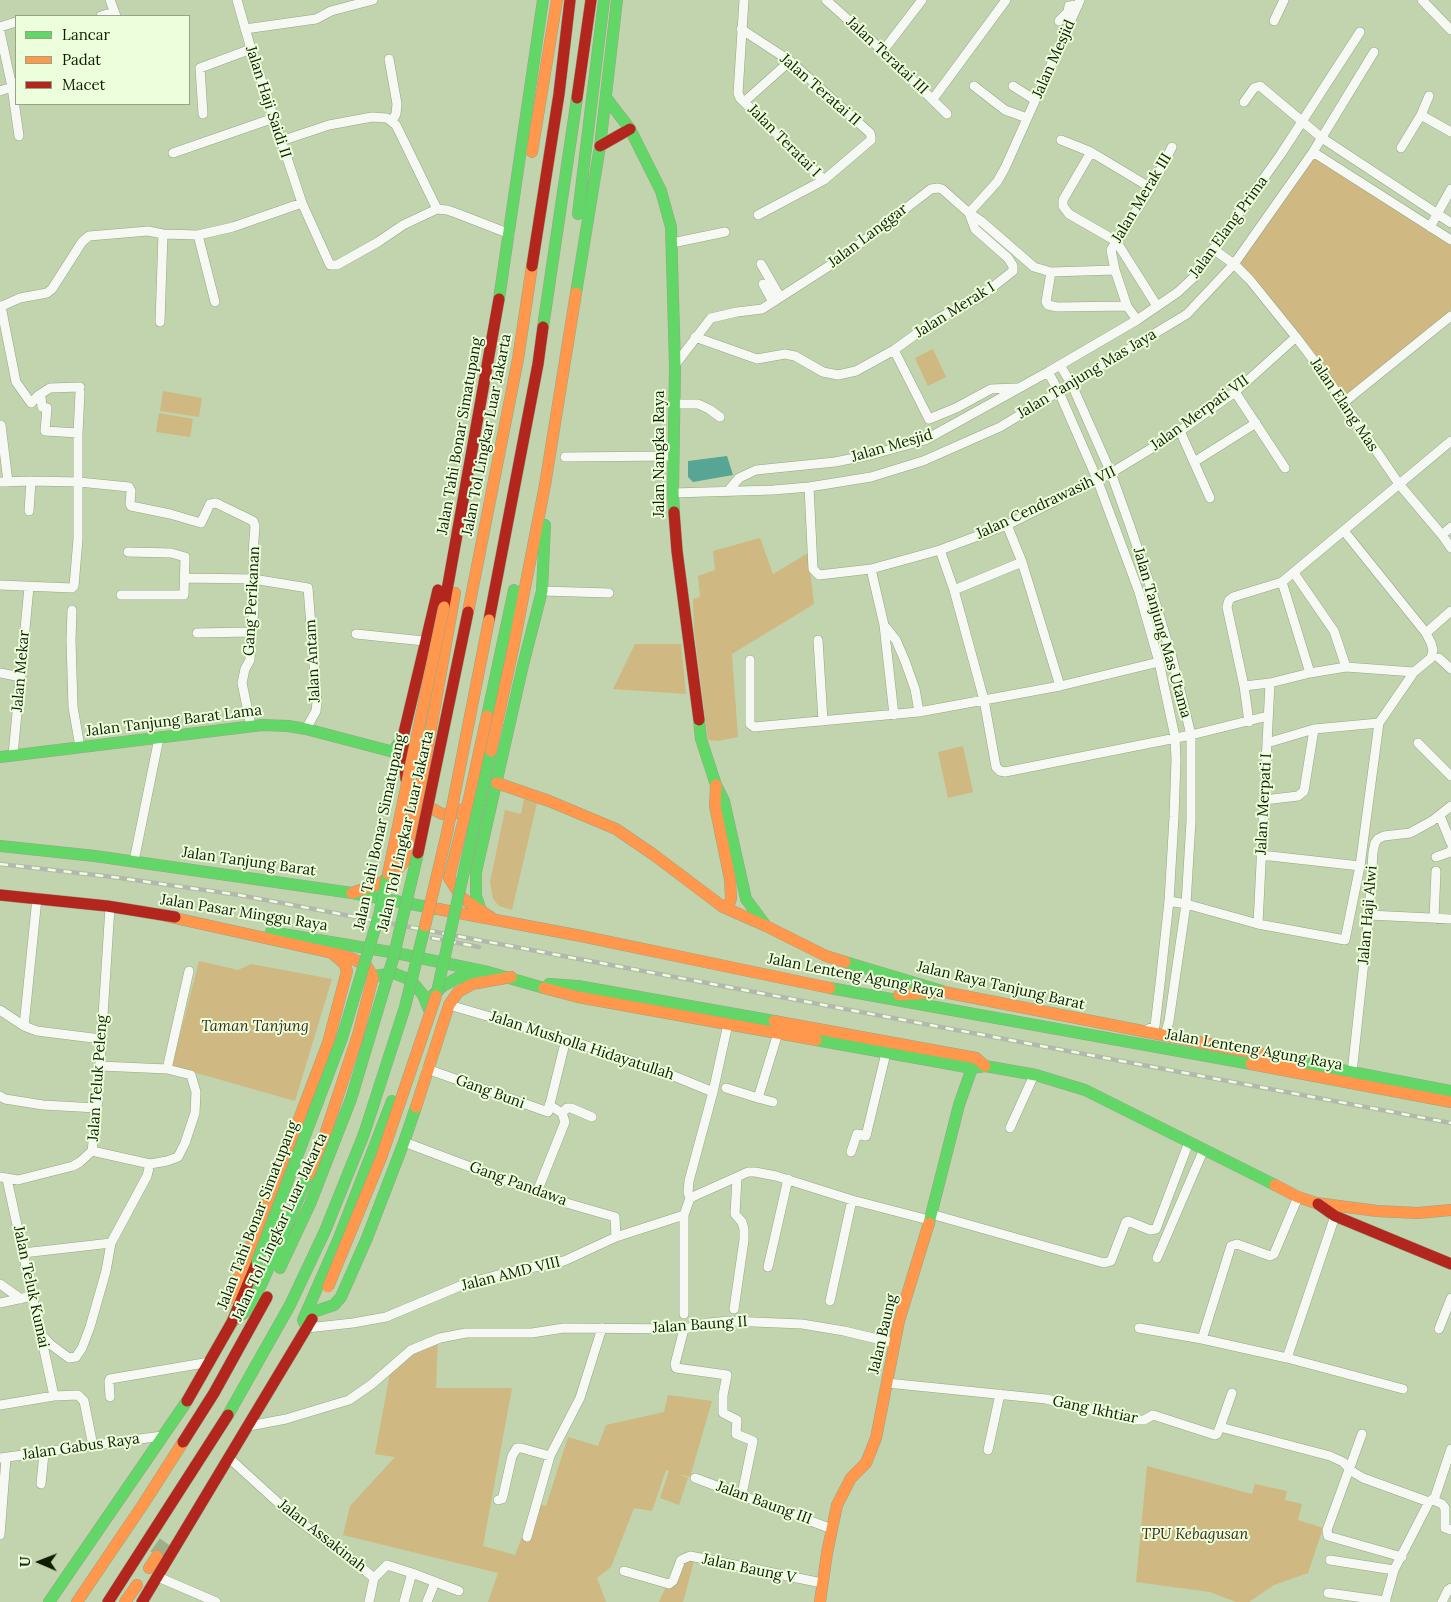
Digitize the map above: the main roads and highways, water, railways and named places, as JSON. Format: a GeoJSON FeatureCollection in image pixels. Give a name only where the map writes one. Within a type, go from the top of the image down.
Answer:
{"type":"FeatureCollection","features":[{"type":"Feature","properties":{"kind":"main road","name":"Jalan Tahi Bonar Simatupang"},"geometry":{"type":"LineString","coordinates":[[48,1602],[189,1398],[232,1322],[257,1262],[342,1038],[379,915],[444,607],[494,335],[543,0]]}},
{"type":"Feature","properties":{"kind":"main road"},"geometry":{"type":"LineString","coordinates":[[494,335],[511,271],[525,198],[557,0]]}},
{"type":"Feature","properties":{"kind":"main road","name":"Jalan Tol Lingkar Luar Jakarta"},"geometry":{"type":"LineString","coordinates":[[77,1602],[144,1503],[214,1393],[272,1288],[310,1204],[352,1099],[393,959],[425,825],[518,360],[559,94],[570,0]]}},
{"type":"Feature","properties":{"kind":"main road"},"geometry":{"type":"LineString","coordinates":[[108,1602],[240,1395],[290,1305],[325,1231],[364,1134],[405,1008],[444,842],[490,620],[538,364],[591,0]]}},
{"type":"Feature","properties":{"kind":"main road"},"geometry":{"type":"LineString","coordinates":[[567,343],[574,246],[604,0]]}},
{"type":"Feature","properties":{"kind":"main road"},"geometry":{"type":"LineString","coordinates":[[142,1602],[307,1328],[328,1287],[381,1158],[438,989],[513,649],[545,485],[600,146],[617,0]]}},
{"type":"Feature","properties":{"kind":"main road","name":"Jalan Nangka Raya"},"geometry":{"type":"LineString","coordinates":[[606,100],[630,129],[667,208],[672,243],[675,366],[673,493],[677,551],[701,739],[716,785],[724,801],[746,899],[766,926]]}},
{"type":"Feature","properties":{"kind":"main road"},"geometry":{"type":"LineString","coordinates":[[600,146],[630,129]]}},
{"type":"Feature","properties":{"kind":"main road"},"geometry":{"type":"LineString","coordinates":[[481,911],[476,896],[476,872],[498,783],[523,665],[542,591],[545,553],[545,485]]}},
{"type":"Feature","properties":{"kind":"main road"},"geometry":{"type":"LineString","coordinates":[[492,918],[462,898],[449,878],[468,803],[521,557],[545,485]]}},
{"type":"Feature","properties":{"kind":"main road"},"geometry":{"type":"LineString","coordinates":[[409,839],[403,737],[424,641],[444,566],[462,511]]}},
{"type":"Feature","properties":{"kind":"main road"},"geometry":{"type":"LineString","coordinates":[[352,893],[381,883],[394,874],[404,862],[422,785],[455,592],[462,511]]}},
{"type":"Feature","properties":{"kind":"main road","name":"Jalan Tanjung Barat Lama"},"geometry":{"type":"LineString","coordinates":[[0,757],[251,726],[274,725],[306,729],[390,751],[394,750],[403,737]]}},
{"type":"Feature","properties":{"kind":"main road","name":"Jalan Raya Tanjung Barat"},"geometry":{"type":"LineString","coordinates":[[498,783],[550,801],[616,829],[723,907],[826,956],[944,992],[1451,1091]]}},
{"type":"Feature","properties":{"kind":"main road"},"geometry":{"type":"LineString","coordinates":[[422,785],[425,801],[435,811],[442,814],[456,812],[468,803]]}},
{"type":"Feature","properties":{"kind":"main road","name":"Jalan Nangka Raya"},"geometry":{"type":"LineString","coordinates":[[716,785],[714,806],[730,879],[731,898],[729,905],[723,907]]}},
{"type":"Feature","properties":{"kind":"main road","name":"Jalan Tanjung Barat"},"geometry":{"type":"LineString","coordinates":[[0,846],[134,861],[352,893],[492,918]]}},
{"type":"Feature","properties":{"kind":"main road"},"geometry":{"type":"LineString","coordinates":[[0,851],[60,857],[94,856]]}},
{"type":"Feature","properties":{"kind":"main road"},"geometry":{"type":"LineString","coordinates":[[404,862],[414,877],[425,883],[438,883],[449,878]]}},
{"type":"Feature","properties":{"kind":"main road"},"geometry":{"type":"LineString","coordinates":[[0,891],[71,897],[108,906]]}},
{"type":"Feature","properties":{"kind":"main road","name":"Jalan Pasar Minggu Raya"},"geometry":{"type":"LineString","coordinates":[[0,895],[108,906],[212,922],[372,949],[511,977]]}},
{"type":"Feature","properties":{"kind":"main road"},"geometry":{"type":"LineString","coordinates":[[166,916],[332,953],[363,963],[368,967],[373,977],[358,1035],[322,1144],[264,1280],[250,1306],[232,1322],[229,1303],[328,1043],[347,975],[344,963],[332,953]]}},
{"type":"Feature","properties":{"kind":"main road","name":"Jalan Lenteng Agung Raya"},"geometry":{"type":"LineString","coordinates":[[492,918],[875,997],[1025,1022],[1451,1102]]}},
{"type":"Feature","properties":{"kind":"main road"},"geometry":{"type":"LineString","coordinates":[[307,1328],[303,1322],[304,1318],[339,1238],[373,1152],[427,1003],[437,991],[457,978],[488,972]]}},
{"type":"Feature","properties":{"kind":"main road"},"geometry":{"type":"LineString","coordinates":[[373,977],[387,973],[405,976],[419,988],[427,1003],[433,1028],[434,1048]]}},
{"type":"Feature","properties":{"kind":"main road"},"geometry":{"type":"LineString","coordinates":[[316,1311],[334,1305],[341,1297],[367,1238],[404,1142],[449,1005],[458,992],[472,984],[511,977],[541,985],[559,993],[972,1068],[985,1066],[1034,1075],[1085,1090],[1298,1198],[1316,1203],[1377,1211],[1418,1213],[1451,1210]]}},
{"type":"Feature","properties":{"kind":"main road"},"geometry":{"type":"LineString","coordinates":[[541,985],[563,984],[578,986],[966,1056],[976,1058],[985,1066]]}},
{"type":"Feature","properties":{"kind":"main road"},"geometry":{"type":"LineString","coordinates":[[875,997],[944,992]]}},
{"type":"Feature","properties":{"kind":"main road"},"geometry":{"type":"LineString","coordinates":[[328,1043],[367,1002]]}},
{"type":"Feature","properties":{"kind":"main road"},"geometry":{"type":"LineString","coordinates":[[1141,1044],[1144,1031]]}},
{"type":"Feature","properties":{"kind":"main road","name":"Jalan Baung"},"geometry":{"type":"LineString","coordinates":[[820,1602],[837,1505],[851,1478],[866,1464],[876,1438],[899,1321],[930,1217],[951,1134],[972,1068]]}},
{"type":"Feature","properties":{"kind":"main road"},"geometry":{"type":"LineString","coordinates":[[1316,1203],[1335,1216],[1451,1264]]}},
{"type":"Feature","properties":{"kind":"main road"},"geometry":{"type":"LineString","coordinates":[[62,1602],[179,1428],[188,1407],[189,1398]]}},
{"type":"Feature","properties":{"kind":"main road"},"geometry":{"type":"LineString","coordinates":[[170,1538],[223,1452],[246,1430]]}},
{"type":"Feature","properties":{"kind":"main road"},"geometry":{"type":"LineString","coordinates":[[149,1568],[157,1556]]}},
{"type":"Feature","properties":{"kind":"main road"},"geometry":{"type":"LineString","coordinates":[[125,1602],[137,1585]]}},
{"type":"Feature","properties":{"kind":"water"},"geometry":{"type":"Polygon","coordinates":[[[727,456],[733,475],[693,482],[688,477],[688,461],[727,456]]]}},
{"type":"Feature","properties":{"kind":"tunnel"},"geometry":{"type":"LineString","coordinates":[[157,1556],[170,1538]]}},
{"type":"Feature","properties":{"kind":"railway"},"geometry":{"type":"LineString","coordinates":[[0,864],[113,877],[239,895],[1451,1123]]}},
{"type":"Feature","properties":{"kind":"railway"},"geometry":{"type":"LineString","coordinates":[[432,938],[479,947]]}},
{"type":"Feature","properties":{"kind":"park label","name":"Taman Tanjung"},"geometry":{"type":"Point","coordinates":[255,1027]}},
{"type":"Feature","properties":{"kind":"park label","name":"TPU Kebagusan"},"geometry":{"type":"Point","coordinates":[1195,1535]}}]}
